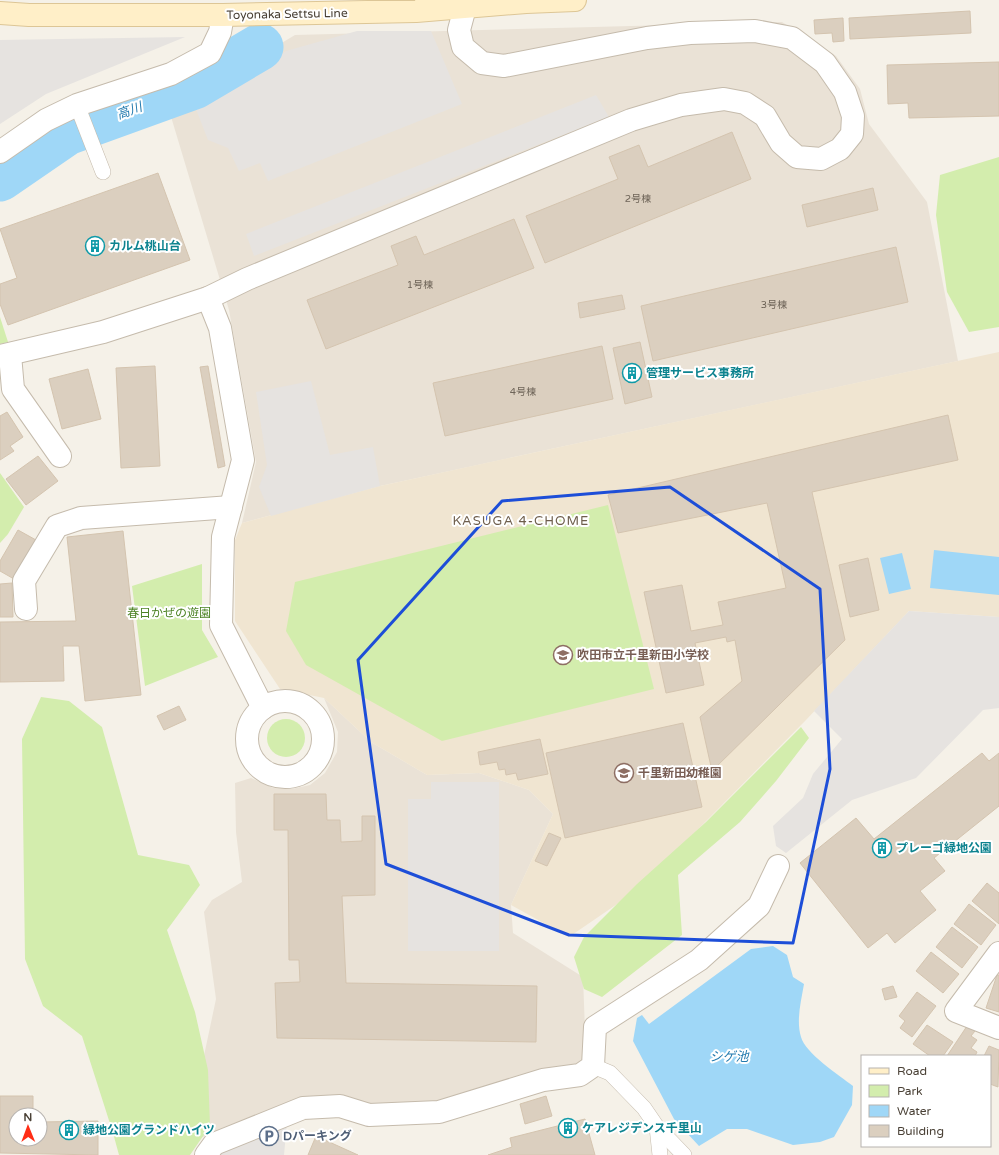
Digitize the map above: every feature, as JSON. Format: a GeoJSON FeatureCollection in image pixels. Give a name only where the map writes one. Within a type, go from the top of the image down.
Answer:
{"type":"FeatureCollection","features":[{"type":"Feature","properties":{"kind":"main road","name":"Toyonaka Settsu Line"},"geometry":{"type":"LineString","coordinates":[[0,13],[29,15],[223,15],[416,11],[467,3],[575,0]]}},
{"type":"Feature","properties":{"kind":"street"},"geometry":{"type":"LineString","coordinates":[[60,456],[13,389],[5,356],[103,332],[208,298],[247,278],[631,120],[681,105],[724,99],[745,103],[765,116],[781,143],[797,157],[821,158],[840,149],[852,134],[853,116],[845,92],[825,63],[792,38],[755,31],[690,33],[640,40],[504,66],[482,63],[463,47],[459,30],[467,3]]}},
{"type":"Feature","properties":{"kind":"street"},"geometry":{"type":"LineString","coordinates":[[0,152],[46,120],[80,110],[171,74],[210,53],[220,32],[223,15]]}},
{"type":"Feature","properties":{"kind":"street"},"geometry":{"type":"LineString","coordinates":[[208,298],[220,328],[243,460],[223,537],[221,624],[263,708]]}},
{"type":"Feature","properties":{"kind":"street"},"geometry":{"type":"LineString","coordinates":[[26,609],[24,580],[57,526],[81,518],[231,507]]}},
{"type":"Feature","properties":{"kind":"street"},"geometry":{"type":"LineString","coordinates":[[206,1155],[214,1144],[303,1108],[340,1106],[369,1115],[440,1112],[543,1080],[580,1075],[594,1066],[595,1027],[704,955],[759,906],[778,866]]}},
{"type":"Feature","properties":{"kind":"street"},"geometry":{"type":"LineString","coordinates":[[999,953],[956,1011],[999,1028]]}},
{"type":"Feature","properties":{"kind":"lane"},"geometry":{"type":"LineString","coordinates":[[80,110],[103,172]]}},
{"type":"Feature","properties":{"kind":"lane"},"geometry":{"type":"LineString","coordinates":[[594,1066],[610,1073],[644,1108],[657,1127],[684,1155]]}},
{"type":"Feature","properties":{"kind":"lane"},"geometry":{"type":"LineString","coordinates":[[657,1127],[660,1155]]}},
{"type":"Feature","properties":{"kind":"highlighted area"},"geometry":{"type":"Polygon","coordinates":[[[670,487],[820,589],[830,769],[793,943],[569,935],[386,864],[358,660],[502,501],[670,487]]]}},
{"type":"Feature","properties":{"kind":"shaded area"},"geometry":{"type":"Polygon","coordinates":[[[782,22],[836,56],[860,89],[869,124],[927,202],[958,361],[380,486],[242,523],[256,462],[229,310],[169,110],[295,35],[782,22]]]}},
{"type":"Feature","properties":{"kind":"shaded area"},"geometry":{"type":"Polygon","coordinates":[[[357,31],[431,31],[462,104],[268,181],[260,163],[239,171],[228,148],[208,140],[194,104],[228,93],[286,51],[357,31]]]}},
{"type":"Feature","properties":{"kind":"shaded area"},"geometry":{"type":"Polygon","coordinates":[[[185,37],[46,94],[0,124],[0,40],[185,37]]]}},
{"type":"Feature","properties":{"kind":"shaded area"},"geometry":{"type":"Polygon","coordinates":[[[596,95],[609,117],[254,256],[246,234],[596,95]]]}},
{"type":"Feature","properties":{"kind":"shaded area","name":"吹田市立千里新田小学校"},"geometry":{"type":"Polygon","coordinates":[[[999,352],[999,617],[909,611],[806,720],[639,889],[569,937],[511,905],[553,814],[529,790],[479,773],[427,775],[371,742],[324,698],[280,689],[235,621],[235,540],[242,523],[380,486],[999,352]]]}},
{"type":"Feature","properties":{"kind":"shaded area"},"geometry":{"type":"Polygon","coordinates":[[[311,381],[330,455],[373,447],[380,486],[271,516],[259,487],[267,465],[256,392],[311,381]]]}},
{"type":"Feature","properties":{"kind":"shaded area"},"geometry":{"type":"Polygon","coordinates":[[[909,611],[999,617],[999,708],[983,710],[916,778],[852,800],[786,853],[776,846],[773,826],[803,798],[813,774],[842,739],[814,711],[909,611]]]}},
{"type":"Feature","properties":{"kind":"shaded area"},"geometry":{"type":"Polygon","coordinates":[[[324,698],[371,742],[427,775],[479,773],[529,790],[553,814],[511,905],[513,933],[583,977],[586,1057],[576,1067],[439,1102],[376,1106],[314,1097],[194,1140],[198,1084],[216,999],[204,912],[212,900],[242,882],[236,832],[235,783],[251,778],[273,788],[292,789],[310,785],[325,773],[337,752],[338,732],[324,698]]]}},
{"type":"Feature","properties":{"kind":"shaded area"},"geometry":{"type":"Polygon","coordinates":[[[431,782],[499,782],[499,951],[408,951],[408,799],[431,799],[431,782]]]}},
{"type":"Feature","properties":{"kind":"shaded area","name":"Dパーキング"},"geometry":{"type":"Polygon","coordinates":[[[287,1122],[284,1155],[215,1155],[287,1122]]]}},
{"type":"Feature","properties":{"kind":"green space"},"geometry":{"type":"Polygon","coordinates":[[[999,157],[999,327],[969,332],[947,292],[936,215],[940,175],[999,157]]]}},
{"type":"Feature","properties":{"kind":"green space"},"geometry":{"type":"Polygon","coordinates":[[[0,317],[8,342],[0,344],[0,317]]]}},
{"type":"Feature","properties":{"kind":"green space"},"geometry":{"type":"Polygon","coordinates":[[[0,473],[24,507],[8,534],[0,543],[0,473]]]}},
{"type":"Feature","properties":{"kind":"green space"},"geometry":{"type":"Polygon","coordinates":[[[608,505],[654,689],[442,741],[306,665],[286,631],[295,582],[608,505]]]}},
{"type":"Feature","properties":{"kind":"green space","name":"春日かぜの遊園"},"geometry":{"type":"Polygon","coordinates":[[[202,564],[202,630],[218,657],[145,686],[132,586],[202,564]]]}},
{"type":"Feature","properties":{"kind":"green space"},"geometry":{"type":"Polygon","coordinates":[[[41,697],[69,701],[102,727],[138,855],[189,865],[200,885],[167,930],[195,1012],[208,1070],[210,1126],[190,1155],[119,1155],[82,1036],[43,1006],[25,959],[22,739],[41,697]]]}},
{"type":"Feature","properties":{"kind":"green space"},"geometry":{"type":"Polygon","coordinates":[[[282,719],[290,719],[300,724],[304,731],[304,745],[300,752],[290,757],[282,757],[272,752],[270,749],[267,742],[267,734],[272,724],[275,722],[282,719]]]}},
{"type":"Feature","properties":{"kind":"green space"},"geometry":{"type":"Polygon","coordinates":[[[801,727],[809,738],[776,781],[740,822],[678,875],[682,935],[602,997],[584,989],[574,957],[584,937],[637,884],[706,822],[801,727]]]}},
{"type":"Feature","properties":{"kind":"water"},"geometry":{"type":"Polygon","coordinates":[[[934,550],[999,557],[999,595],[930,588],[934,550]]]}},
{"type":"Feature","properties":{"kind":"water"},"geometry":{"type":"Polygon","coordinates":[[[902,553],[911,589],[889,594],[880,558],[902,553]]]}},
{"type":"Feature","properties":{"kind":"water","name":"シゲ池"},"geometry":{"type":"Polygon","coordinates":[[[773,946],[787,955],[793,977],[804,984],[799,1024],[801,1037],[809,1050],[816,1057],[853,1086],[852,1105],[834,1137],[820,1142],[793,1145],[747,1129],[727,1129],[699,1146],[674,1119],[633,1041],[637,1018],[642,1015],[649,1024],[751,949],[773,946]]]}},
{"type":"Feature","properties":{"kind":"building"},"geometry":{"type":"Polygon","coordinates":[[[970,11],[971,33],[850,39],[849,18],[970,11]]]}},
{"type":"Feature","properties":{"kind":"building"},"geometry":{"type":"Polygon","coordinates":[[[843,18],[844,41],[833,42],[832,33],[815,34],[814,20],[843,18]]]}},
{"type":"Feature","properties":{"kind":"building"},"geometry":{"type":"Polygon","coordinates":[[[999,62],[999,116],[909,118],[908,103],[888,104],[887,65],[999,62]]]}},
{"type":"Feature","properties":{"kind":"building"},"geometry":{"type":"Polygon","coordinates":[[[732,132],[751,179],[545,263],[526,216],[618,179],[609,157],[639,145],[648,167],[732,132]]]}},
{"type":"Feature","properties":{"kind":"building","name":"カルム桃山台"},"geometry":{"type":"Polygon","coordinates":[[[158,173],[190,260],[8,325],[0,304],[0,284],[17,278],[0,229],[158,173]]]}},
{"type":"Feature","properties":{"kind":"building"},"geometry":{"type":"Polygon","coordinates":[[[873,188],[878,210],[807,227],[802,205],[873,188]]]}},
{"type":"Feature","properties":{"kind":"building"},"geometry":{"type":"Polygon","coordinates":[[[514,219],[534,268],[326,349],[307,300],[398,265],[391,246],[416,236],[424,255],[514,219]]]}},
{"type":"Feature","properties":{"kind":"building"},"geometry":{"type":"Polygon","coordinates":[[[896,247],[908,302],[653,361],[641,306],[896,247]]]}},
{"type":"Feature","properties":{"kind":"building"},"geometry":{"type":"Polygon","coordinates":[[[622,295],[625,309],[580,318],[578,303],[622,295]]]}},
{"type":"Feature","properties":{"kind":"building","name":"管理サービス事務所"},"geometry":{"type":"Polygon","coordinates":[[[640,342],[652,397],[625,404],[613,348],[640,342]]]}},
{"type":"Feature","properties":{"kind":"building"},"geometry":{"type":"Polygon","coordinates":[[[602,346],[613,399],[445,436],[433,383],[602,346]]]}},
{"type":"Feature","properties":{"kind":"building"},"geometry":{"type":"Polygon","coordinates":[[[155,366],[160,466],[121,468],[116,368],[155,366]]]}},
{"type":"Feature","properties":{"kind":"building"},"geometry":{"type":"Polygon","coordinates":[[[208,366],[225,466],[218,468],[200,367],[208,366]]]}},
{"type":"Feature","properties":{"kind":"building"},"geometry":{"type":"Polygon","coordinates":[[[88,369],[101,419],[62,429],[49,379],[88,369]]]}},
{"type":"Feature","properties":{"kind":"building"},"geometry":{"type":"Polygon","coordinates":[[[7,412],[23,437],[10,446],[14,451],[0,460],[0,416],[7,412]]]}},
{"type":"Feature","properties":{"kind":"building"},"geometry":{"type":"Polygon","coordinates":[[[948,415],[958,460],[812,492],[845,640],[712,771],[700,717],[742,681],[735,640],[727,642],[726,637],[695,643],[704,685],[666,693],[644,592],[682,585],[691,631],[723,625],[718,602],[786,588],[767,503],[618,533],[608,495],[948,415]]]}},
{"type":"Feature","properties":{"kind":"building"},"geometry":{"type":"Polygon","coordinates":[[[38,456],[58,481],[26,505],[6,479],[38,456]]]}},
{"type":"Feature","properties":{"kind":"building"},"geometry":{"type":"Polygon","coordinates":[[[18,530],[36,540],[14,579],[0,571],[0,561],[18,530]]]}},
{"type":"Feature","properties":{"kind":"building"},"geometry":{"type":"Polygon","coordinates":[[[123,531],[141,695],[85,701],[79,646],[63,646],[64,681],[0,682],[0,622],[76,621],[67,537],[123,531]]]}},
{"type":"Feature","properties":{"kind":"building"},"geometry":{"type":"Polygon","coordinates":[[[868,558],[879,610],[850,617],[839,565],[868,558]]]}},
{"type":"Feature","properties":{"kind":"building"},"geometry":{"type":"Polygon","coordinates":[[[12,583],[13,617],[0,617],[0,584],[12,583]]]}},
{"type":"Feature","properties":{"kind":"building"},"geometry":{"type":"Polygon","coordinates":[[[179,706],[186,720],[164,730],[157,716],[179,706]]]}},
{"type":"Feature","properties":{"kind":"building"},"geometry":{"type":"Polygon","coordinates":[[[683,723],[702,807],[565,838],[546,753],[683,723]]]}},
{"type":"Feature","properties":{"kind":"building"},"geometry":{"type":"Polygon","coordinates":[[[540,739],[548,774],[518,780],[516,773],[506,775],[505,769],[499,770],[497,762],[480,765],[478,752],[540,739]]]}},
{"type":"Feature","properties":{"kind":"building","name":"プレーゴ緑地公園"},"geometry":{"type":"Polygon","coordinates":[[[982,753],[989,761],[999,753],[999,806],[934,858],[945,871],[920,891],[936,910],[895,943],[887,933],[868,948],[800,863],[856,818],[874,839],[982,753]]]}},
{"type":"Feature","properties":{"kind":"building"},"geometry":{"type":"Polygon","coordinates":[[[274,794],[326,794],[327,820],[340,820],[341,842],[362,841],[362,816],[375,816],[375,895],[342,896],[346,983],[537,986],[536,1042],[277,1038],[275,983],[300,982],[299,960],[289,960],[288,830],[274,830],[274,794]]]}},
{"type":"Feature","properties":{"kind":"building"},"geometry":{"type":"Polygon","coordinates":[[[549,833],[561,838],[547,866],[535,861],[549,833]]]}},
{"type":"Feature","properties":{"kind":"building"},"geometry":{"type":"Polygon","coordinates":[[[987,883],[999,893],[999,924],[972,901],[987,883]]]}},
{"type":"Feature","properties":{"kind":"building"},"geometry":{"type":"Polygon","coordinates":[[[969,904],[996,925],[981,945],[954,924],[969,904]]]}},
{"type":"Feature","properties":{"kind":"building"},"geometry":{"type":"Polygon","coordinates":[[[952,927],[978,947],[962,968],[936,947],[952,927]]]}},
{"type":"Feature","properties":{"kind":"building"},"geometry":{"type":"Polygon","coordinates":[[[931,952],[959,974],[943,993],[916,971],[931,952]]]}},
{"type":"Feature","properties":{"kind":"building"},"geometry":{"type":"Polygon","coordinates":[[[997,975],[999,975],[999,1012],[986,1008],[997,975]]]}},
{"type":"Feature","properties":{"kind":"building"},"geometry":{"type":"Polygon","coordinates":[[[893,986],[897,997],[885,1000],[882,989],[893,986]]]}},
{"type":"Feature","properties":{"kind":"building"},"geometry":{"type":"Polygon","coordinates":[[[917,992],[936,1006],[912,1037],[900,1028],[905,1021],[899,1016],[917,992]]]}},
{"type":"Feature","properties":{"kind":"building"},"geometry":{"type":"Polygon","coordinates":[[[927,1025],[953,1042],[944,1055],[929,1055],[913,1044],[927,1025]]]}},
{"type":"Feature","properties":{"kind":"building"},"geometry":{"type":"Polygon","coordinates":[[[967,1026],[975,1031],[971,1036],[977,1040],[971,1048],[977,1052],[976,1055],[948,1055],[967,1026]]]}},
{"type":"Feature","properties":{"kind":"building"},"geometry":{"type":"Polygon","coordinates":[[[989,1046],[999,1050],[998,1087],[991,1084],[991,1055],[984,1055],[989,1046]]]}},
{"type":"Feature","properties":{"kind":"building","name":"緑地公園グランドハイツ"},"geometry":{"type":"Polygon","coordinates":[[[0,1096],[33,1096],[33,1107],[8,1107],[8,1147],[48,1147],[48,1122],[98,1121],[98,1155],[0,1153],[0,1096]]]}},
{"type":"Feature","properties":{"kind":"building"},"geometry":{"type":"Polygon","coordinates":[[[546,1096],[552,1116],[525,1124],[520,1104],[546,1096]]]}},
{"type":"Feature","properties":{"kind":"building","name":"ケアレジデンス千里山"},"geometry":{"type":"Polygon","coordinates":[[[585,1119],[595,1155],[488,1155],[512,1147],[510,1138],[585,1119]]]}},
{"type":"Feature","properties":{"kind":"building"},"geometry":{"type":"Polygon","coordinates":[[[316,1136],[358,1155],[308,1155],[316,1136]]]}},
{"type":"Feature","properties":{"kind":"waterway","name":"高川"},"geometry":{"type":"LineString","coordinates":[[0,178],[67,132],[194,86],[260,47]]}},
{"type":"Feature","properties":{"kind":"place","name":"カルム桃山台"},"geometry":{"type":"Point","coordinates":[95,246]}},
{"type":"Feature","properties":{"kind":"place","name":"管理サービス事務所"},"geometry":{"type":"Point","coordinates":[632,373]}},
{"type":"Feature","properties":{"kind":"place","name":"吹田市立千里新田小学校"},"geometry":{"type":"Point","coordinates":[563,655]}},
{"type":"Feature","properties":{"kind":"place","name":"千里新田幼稚園"},"geometry":{"type":"Point","coordinates":[624,773]}},
{"type":"Feature","properties":{"kind":"place","name":"プレーゴ緑地公園"},"geometry":{"type":"Point","coordinates":[882,848]}},
{"type":"Feature","properties":{"kind":"place","name":"ケアレジデンス千里山"},"geometry":{"type":"Point","coordinates":[568,1128]}},
{"type":"Feature","properties":{"kind":"place","name":"緑地公園グランドハイツ"},"geometry":{"type":"Point","coordinates":[69,1130]}},
{"type":"Feature","properties":{"kind":"place","name":"Dパーキング"},"geometry":{"type":"Point","coordinates":[269,1136]}},
{"type":"Feature","properties":{"kind":"district","name":"KASUGA 4-CHOME"},"geometry":{"type":"Point","coordinates":[521,520]}}]}
